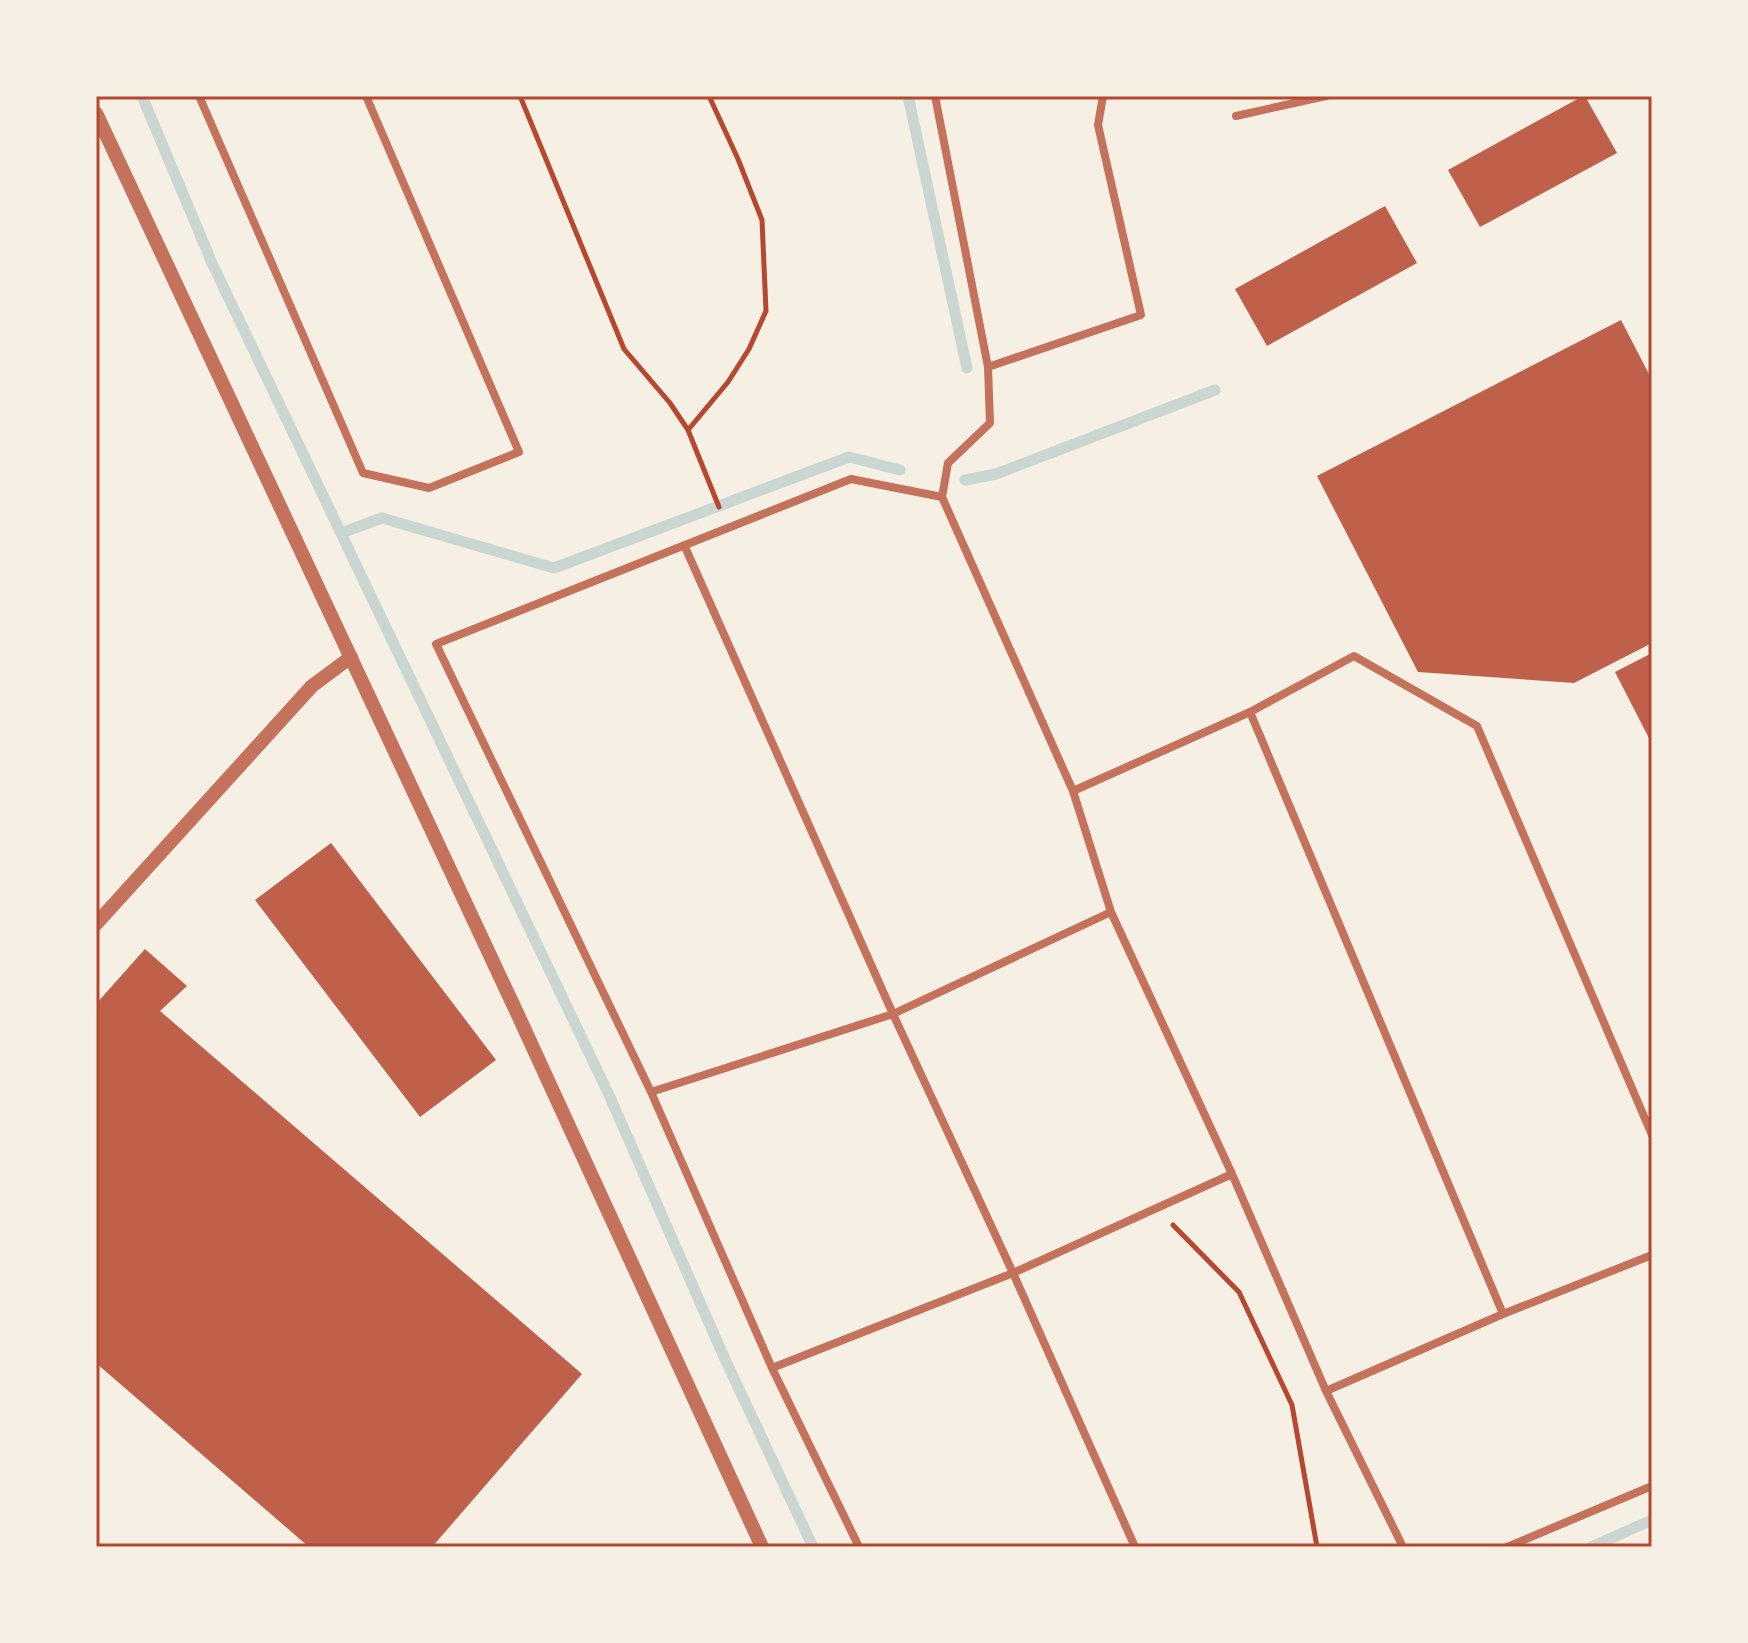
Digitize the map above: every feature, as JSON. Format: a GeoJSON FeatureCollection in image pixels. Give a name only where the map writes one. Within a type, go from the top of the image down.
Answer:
{"type":"FeatureCollection","features":[{"type":"Feature","properties":{"kind":"street"},"geometry":{"type":"LineString","coordinates":[[199,96],[363,473],[429,488],[519,452],[366,96]]}},
{"type":"Feature","properties":{"kind":"street"},"geometry":{"type":"LineString","coordinates":[[935,96],[988,367],[990,423],[948,463],[942,497],[1073,791],[1111,912],[1232,1174],[1326,1391],[1403,1547]]}},
{"type":"Feature","properties":{"kind":"street"},"geometry":{"type":"LineString","coordinates":[[988,367],[1141,315],[1098,125],[1103,96]]}},
{"type":"Feature","properties":{"kind":"street"},"geometry":{"type":"LineString","coordinates":[[1236,116],[1326,96]]}},
{"type":"Feature","properties":{"kind":"street"},"geometry":{"type":"LineString","coordinates":[[96,113],[762,1547]]}},
{"type":"Feature","properties":{"kind":"street"},"geometry":{"type":"LineString","coordinates":[[859,1547],[772,1368],[651,1092],[436,644],[851,479],[942,497]]}},
{"type":"Feature","properties":{"kind":"street"},"geometry":{"type":"LineString","coordinates":[[685,547],[1135,1547]]}},
{"type":"Feature","properties":{"kind":"street"},"geometry":{"type":"LineString","coordinates":[[1073,791],[1250,712],[1354,656],[1477,726],[1652,1135]]}},
{"type":"Feature","properties":{"kind":"street"},"geometry":{"type":"LineString","coordinates":[[96,924],[312,686],[351,657]]}},
{"type":"Feature","properties":{"kind":"street"},"geometry":{"type":"LineString","coordinates":[[1250,712],[1503,1314]]}},
{"type":"Feature","properties":{"kind":"street"},"geometry":{"type":"LineString","coordinates":[[651,1092],[893,1014],[1111,912]]}},
{"type":"Feature","properties":{"kind":"street"},"geometry":{"type":"LineString","coordinates":[[772,1368],[1013,1273],[1232,1174]]}},
{"type":"Feature","properties":{"kind":"street"},"geometry":{"type":"LineString","coordinates":[[1326,1391],[1503,1314],[1652,1255]]}},
{"type":"Feature","properties":{"kind":"street"},"geometry":{"type":"LineString","coordinates":[[1507,1547],[1652,1486]]}},
{"type":"Feature","properties":{"kind":"path"},"geometry":{"type":"LineString","coordinates":[[520,96],[624,349],[670,403],[688,430],[728,530]]}},
{"type":"Feature","properties":{"kind":"path"},"geometry":{"type":"LineString","coordinates":[[688,430],[728,382],[749,349],[766,311],[762,220],[709,96]]}},
{"type":"Feature","properties":{"kind":"path"},"geometry":{"type":"LineString","coordinates":[[1160,1207],[1180,1234],[1239,1292],[1292,1405],[1317,1547]]}},
{"type":"Feature","properties":{"kind":"building"},"geometry":{"type":"Polygon","coordinates":[[[1583,96],[1617,153],[1480,227],[1448,170],[1583,96]]]}},
{"type":"Feature","properties":{"kind":"building"},"geometry":{"type":"Polygon","coordinates":[[[1385,206],[1417,263],[1267,346],[1235,289],[1385,206]]]}},
{"type":"Feature","properties":{"kind":"building"},"geometry":{"type":"Polygon","coordinates":[[[1621,320],[1652,380],[1652,643],[1574,683],[1418,672],[1317,476],[1621,320]]]}},
{"type":"Feature","properties":{"kind":"building"},"geometry":{"type":"Polygon","coordinates":[[[1652,653],[1652,744],[1615,672],[1652,653]]]}},
{"type":"Feature","properties":{"kind":"building"},"geometry":{"type":"Polygon","coordinates":[[[331,843],[496,1060],[420,1117],[255,900],[331,843]]]}},
{"type":"Feature","properties":{"kind":"building"},"geometry":{"type":"Polygon","coordinates":[[[145,949],[187,986],[160,1011],[582,1374],[432,1547],[309,1547],[96,1363],[96,1004],[145,949]]]}},
{"type":"Feature","properties":{"kind":"waterway"},"geometry":{"type":"LineString","coordinates":[[142,96],[212,263],[610,1097],[724,1357],[813,1547]]}},
{"type":"Feature","properties":{"kind":"waterway"},"geometry":{"type":"LineString","coordinates":[[908,96],[967,368]]}},
{"type":"Feature","properties":{"kind":"waterway"},"geometry":{"type":"LineString","coordinates":[[965,480],[996,474],[1215,390]]}},
{"type":"Feature","properties":{"kind":"waterway"},"geometry":{"type":"LineString","coordinates":[[341,533],[382,518],[554,568],[849,457],[900,470]]}},
{"type":"Feature","properties":{"kind":"waterway"},"geometry":{"type":"LineString","coordinates":[[1591,1547],[1652,1520]]}}]}
